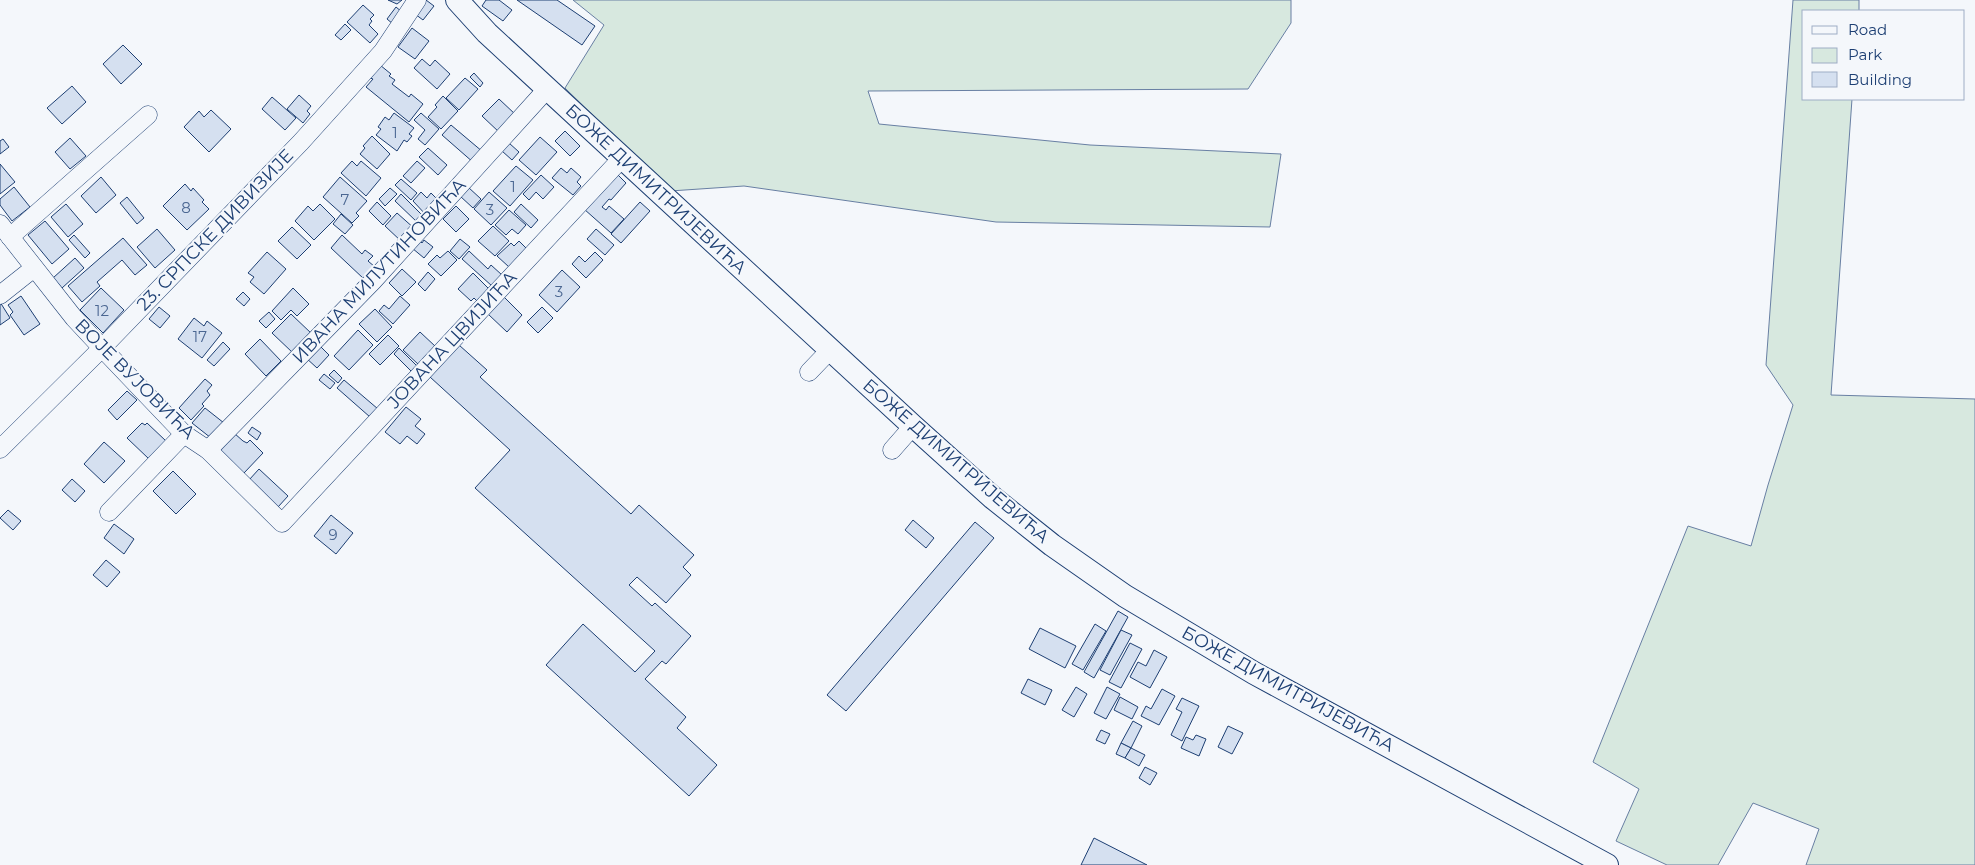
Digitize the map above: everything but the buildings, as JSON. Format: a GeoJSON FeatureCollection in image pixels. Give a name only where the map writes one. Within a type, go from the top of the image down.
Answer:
{"type":"FeatureCollection","features":[{"type":"Feature","properties":{"kind":"main road","name":"БОЖЕ ДИМИТРИЈЕВИЋА"},"geometry":{"type":"LineString","coordinates":[[457,0],[487,33],[622,158],[913,426],[1025,524],[1125,596],[1254,673],[1607,865]]}},
{"type":"Feature","properties":{"kind":"street","name":"23. СРПСКЕ ДИВИЗИЈЕ"},"geometry":{"type":"LineString","coordinates":[[0,449],[102,348],[301,142],[395,36],[417,0]]}},
{"type":"Feature","properties":{"kind":"street","name":"ИВАНА МИЛУТИНОВИЋА"},"geometry":{"type":"LineString","coordinates":[[208,450],[373,281],[547,88]]}},
{"type":"Feature","properties":{"kind":"street"},"geometry":{"type":"LineString","coordinates":[[5,231],[148,115]]}},
{"type":"Feature","properties":{"kind":"street","name":"ЈОВАНА ЦВИЈИЋА"},"geometry":{"type":"LineString","coordinates":[[282,523],[622,158]]}},
{"type":"Feature","properties":{"kind":"street","name":"ВОЈЕ ВУЈОВИЋА"},"geometry":{"type":"LineString","coordinates":[[5,231],[74,318],[102,348],[184,434],[208,450],[282,523]]}},
{"type":"Feature","properties":{"kind":"street"},"geometry":{"type":"LineString","coordinates":[[0,295],[34,268]]}},
{"type":"Feature","properties":{"kind":"street"},"geometry":{"type":"LineString","coordinates":[[809,372],[831,349]]}},
{"type":"Feature","properties":{"kind":"street"},"geometry":{"type":"LineString","coordinates":[[892,450],[913,426]]}},
{"type":"Feature","properties":{"kind":"street"},"geometry":{"type":"LineString","coordinates":[[109,512],[184,434]]}},
{"type":"Feature","properties":{"kind":"green space"},"geometry":{"type":"Polygon","coordinates":[[[573,0],[1291,0],[1291,23],[1248,89],[868,91],[879,124],[1090,145],[1281,154],[1270,227],[996,222],[744,186],[670,191],[565,88],[604,25],[573,0]]]}},
{"type":"Feature","properties":{"kind":"green space"},"geometry":{"type":"Polygon","coordinates":[[[1793,0],[1859,0],[1859,10],[1802,10],[1802,100],[1852,100],[1831,395],[1975,399],[1975,865],[1806,865],[1819,829],[1753,803],[1718,865],[1667,865],[1616,841],[1639,789],[1593,762],[1688,526],[1751,546],[1793,405],[1766,365],[1793,0]]]}}]}
